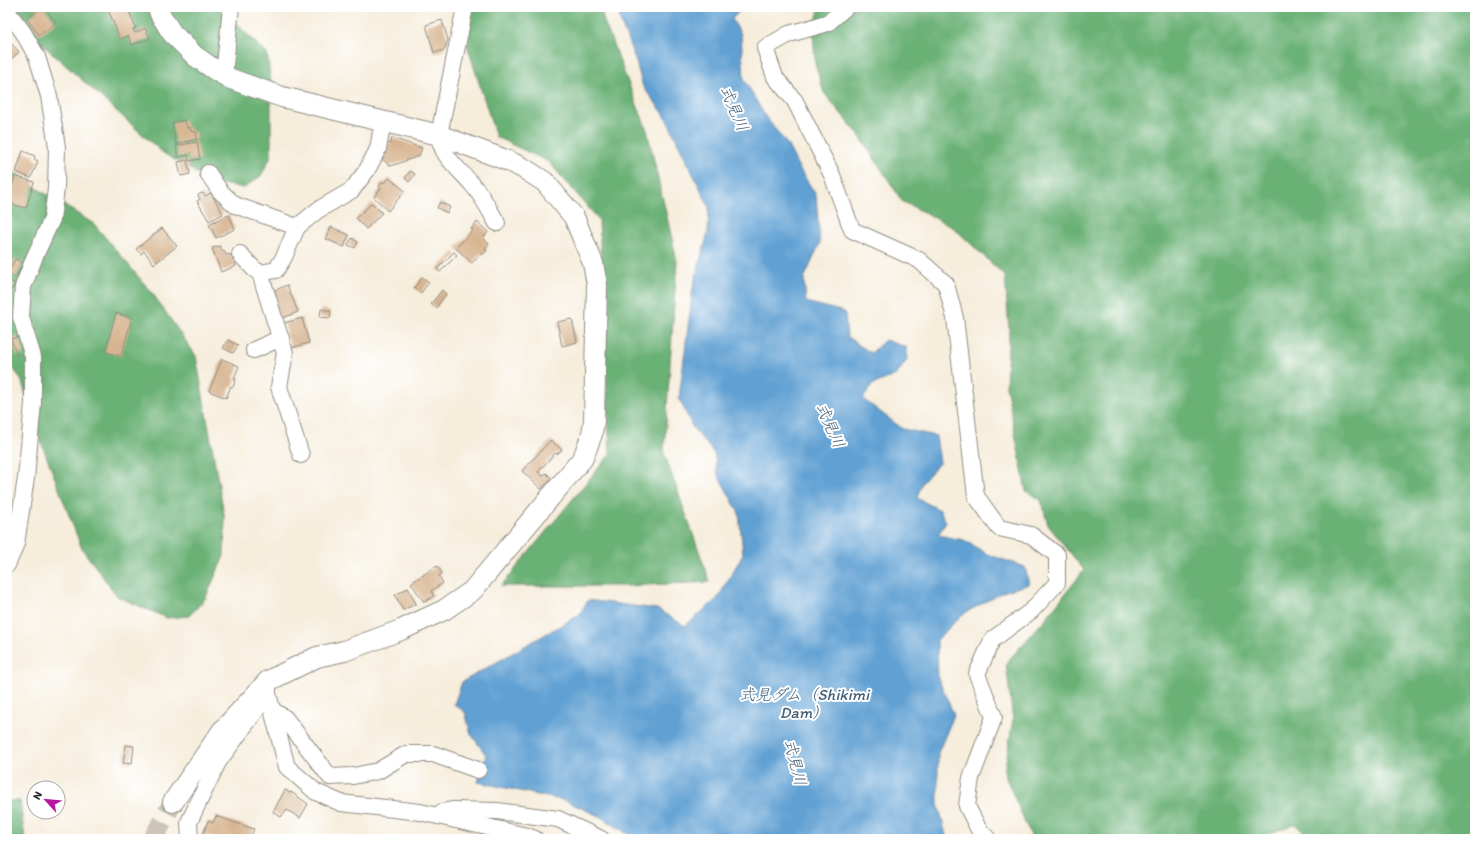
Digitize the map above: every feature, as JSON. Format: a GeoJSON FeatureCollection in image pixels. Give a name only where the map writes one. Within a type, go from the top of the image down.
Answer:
{"type":"FeatureCollection","features":[{"type":"Feature","properties":{"kind":"street"},"geometry":{"type":"LineString","coordinates":[[158,7],[160,14],[172,33],[195,56],[232,79],[282,97],[439,135],[524,168],[545,182],[574,217],[593,263],[597,285],[594,420],[592,434],[583,458],[472,591],[444,610],[401,630],[344,651],[317,657],[268,688],[222,731],[174,802]]}},
{"type":"Feature","properties":{"kind":"street"},"geometry":{"type":"LineString","coordinates":[[224,75],[231,7]]}},
{"type":"Feature","properties":{"kind":"street"},"geometry":{"type":"LineString","coordinates":[[465,7],[439,135],[440,143],[448,159],[487,204],[497,223]]}},
{"type":"Feature","properties":{"kind":"street"},"geometry":{"type":"LineString","coordinates":[[846,7],[828,23],[789,34],[765,48],[774,77],[795,102],[832,175],[852,230],[919,260],[946,284],[955,318],[976,496],[999,528],[1031,535],[1057,555],[1057,583],[1031,611],[992,640],[977,674],[994,717],[971,778],[966,806],[979,830],[988,839]]}},
{"type":"Feature","properties":{"kind":"street"},"geometry":{"type":"LineString","coordinates":[[7,11],[23,32],[37,57],[49,96],[57,147],[56,189],[52,219],[22,287],[21,317],[33,357],[33,403],[26,478],[16,544],[7,565]]}},
{"type":"Feature","properties":{"kind":"street"},"geometry":{"type":"LineString","coordinates":[[260,273],[276,270],[284,257],[297,227],[318,210],[352,190],[367,170],[378,149],[383,121]]}},
{"type":"Feature","properties":{"kind":"street"},"geometry":{"type":"LineString","coordinates":[[208,173],[220,191],[235,205],[297,227]]}},
{"type":"Feature","properties":{"kind":"street"},"geometry":{"type":"LineString","coordinates":[[240,254],[254,269],[260,273],[285,353],[279,387],[301,455]]}},
{"type":"Feature","properties":{"kind":"street"},"geometry":{"type":"LineString","coordinates":[[254,350],[280,338]]}},
{"type":"Feature","properties":{"kind":"street"},"geometry":{"type":"LineString","coordinates":[[268,688],[272,710],[287,767],[316,792],[341,803],[429,814],[528,836],[535,839]]}},
{"type":"Feature","properties":{"kind":"street"},"geometry":{"type":"LineString","coordinates":[[190,839],[189,822],[218,762],[268,688]]}},
{"type":"Feature","properties":{"kind":"street"},"geometry":{"type":"LineString","coordinates":[[272,710],[285,718],[330,777],[353,776],[378,771],[406,754],[433,754],[478,770]]}},
{"type":"Feature","properties":{"kind":"street"},"geometry":{"type":"LineString","coordinates":[[429,814],[452,810],[498,810],[558,819],[602,839]]}},
{"type":"Feature","properties":{"kind":"green space"},"geometry":{"type":"Polygon","coordinates":[[[7,7],[216,7],[237,24],[267,54],[271,81],[271,156],[261,176],[244,188],[212,182],[163,153],[42,44],[7,22],[7,7]]]}},
{"type":"Feature","properties":{"kind":"green space"},"geometry":{"type":"Polygon","coordinates":[[[464,7],[601,7],[603,19],[647,130],[677,261],[664,453],[710,582],[626,586],[501,586],[610,454],[599,220],[549,162],[496,137],[464,35],[464,7]]]}},
{"type":"Feature","properties":{"kind":"green space"},"geometry":{"type":"Polygon","coordinates":[[[820,7],[1475,7],[1475,839],[1310,839],[1295,824],[1250,839],[1038,839],[1031,836],[1004,773],[1013,720],[1006,663],[1046,618],[1084,570],[1048,525],[1041,500],[1026,491],[1006,386],[1009,330],[1005,276],[954,228],[902,201],[859,135],[824,93],[815,64],[813,30],[820,7]]]}},
{"type":"Feature","properties":{"kind":"green space"},"geometry":{"type":"Polygon","coordinates":[[[7,167],[30,184],[94,224],[153,294],[196,356],[225,520],[224,556],[205,599],[189,616],[167,618],[118,597],[82,549],[38,434],[21,379],[7,360],[7,167]]]}},
{"type":"Feature","properties":{"kind":"green space"},"geometry":{"type":"Polygon","coordinates":[[[7,801],[20,801],[25,839],[7,839],[7,801]]]}},
{"type":"Feature","properties":{"kind":"water","name":"式見ダム（Shikimi Dam）"},"geometry":{"type":"Polygon","coordinates":[[[619,7],[743,7],[732,19],[741,34],[744,79],[765,116],[787,144],[799,168],[816,195],[820,243],[804,279],[806,302],[845,312],[847,337],[871,353],[885,340],[906,347],[907,360],[896,375],[872,385],[863,399],[903,429],[936,436],[940,462],[922,483],[917,498],[940,510],[946,522],[938,535],[964,540],[987,554],[1025,567],[1029,584],[1003,592],[963,614],[937,640],[938,678],[954,715],[938,753],[938,804],[947,839],[636,839],[601,817],[566,801],[478,782],[486,755],[471,734],[465,712],[454,704],[462,682],[579,615],[588,600],[657,609],[685,626],[718,598],[743,554],[739,513],[718,475],[714,453],[693,428],[679,398],[693,287],[708,232],[709,207],[664,114],[643,87],[636,62],[620,20],[619,7]]]}},
{"type":"Feature","properties":{"kind":"building"},"geometry":{"type":"Polygon","coordinates":[[[44,7],[56,23],[39,35],[27,19],[37,11],[35,9],[44,7]]]}},
{"type":"Feature","properties":{"kind":"building"},"geometry":{"type":"Polygon","coordinates":[[[107,7],[127,7],[136,28],[133,29],[135,33],[145,28],[150,38],[132,45],[128,36],[120,39],[107,7]]]}},
{"type":"Feature","properties":{"kind":"building"},"geometry":{"type":"Polygon","coordinates":[[[442,20],[448,40],[444,50],[434,53],[426,25],[442,20]]]}},
{"type":"Feature","properties":{"kind":"building"},"geometry":{"type":"Polygon","coordinates":[[[10,42],[19,52],[7,63],[7,45],[10,42]]]}},
{"type":"Feature","properties":{"kind":"building"},"geometry":{"type":"Polygon","coordinates":[[[7,63],[13,69],[7,75],[7,63]]]}},
{"type":"Feature","properties":{"kind":"building"},"geometry":{"type":"Polygon","coordinates":[[[185,120],[187,128],[190,127],[191,131],[196,132],[197,139],[176,144],[172,123],[185,120]]]}},
{"type":"Feature","properties":{"kind":"building"},"geometry":{"type":"Polygon","coordinates":[[[392,138],[422,148],[419,156],[391,166],[379,157],[384,143],[390,144],[392,138]]]}},
{"type":"Feature","properties":{"kind":"building"},"geometry":{"type":"Polygon","coordinates":[[[197,142],[200,159],[189,161],[188,155],[178,157],[176,146],[197,142]]]}},
{"type":"Feature","properties":{"kind":"building"},"geometry":{"type":"Polygon","coordinates":[[[23,151],[35,156],[34,159],[38,161],[31,178],[16,172],[23,151]]]}},
{"type":"Feature","properties":{"kind":"building"},"geometry":{"type":"Polygon","coordinates":[[[187,160],[190,174],[181,176],[178,162],[187,160]]]}},
{"type":"Feature","properties":{"kind":"building"},"geometry":{"type":"Polygon","coordinates":[[[410,171],[415,174],[409,182],[405,178],[410,171]]]}},
{"type":"Feature","properties":{"kind":"building"},"geometry":{"type":"Polygon","coordinates":[[[15,176],[34,182],[26,208],[7,203],[15,176]]]}},
{"type":"Feature","properties":{"kind":"building"},"geometry":{"type":"Polygon","coordinates":[[[389,178],[405,191],[388,211],[374,197],[381,188],[379,186],[383,181],[385,183],[389,178]]]}},
{"type":"Feature","properties":{"kind":"building"},"geometry":{"type":"Polygon","coordinates":[[[203,193],[205,196],[211,193],[223,214],[209,221],[197,201],[200,199],[198,195],[203,193]]]}},
{"type":"Feature","properties":{"kind":"building"},"geometry":{"type":"Polygon","coordinates":[[[440,202],[450,207],[447,213],[437,208],[440,202]]]}},
{"type":"Feature","properties":{"kind":"building"},"geometry":{"type":"Polygon","coordinates":[[[372,203],[382,213],[366,229],[356,218],[372,203]]]}},
{"type":"Feature","properties":{"kind":"building"},"geometry":{"type":"Polygon","coordinates":[[[229,215],[235,229],[216,238],[209,224],[229,215]]]}},
{"type":"Feature","properties":{"kind":"building"},"geometry":{"type":"Polygon","coordinates":[[[477,222],[488,232],[483,238],[489,244],[485,249],[487,250],[482,255],[481,253],[472,263],[456,248],[473,230],[471,229],[477,222]]]}},
{"type":"Feature","properties":{"kind":"building"},"geometry":{"type":"Polygon","coordinates":[[[331,227],[349,235],[344,247],[326,239],[331,227]]]}},
{"type":"Feature","properties":{"kind":"building"},"geometry":{"type":"Polygon","coordinates":[[[162,228],[177,246],[154,264],[144,251],[141,254],[136,249],[162,228]]]}},
{"type":"Feature","properties":{"kind":"building"},"geometry":{"type":"Polygon","coordinates":[[[352,238],[358,242],[355,248],[348,245],[352,238]]]}},
{"type":"Feature","properties":{"kind":"building"},"geometry":{"type":"Polygon","coordinates":[[[220,246],[226,255],[232,255],[236,266],[221,272],[212,248],[220,246]]]}},
{"type":"Feature","properties":{"kind":"building"},"geometry":{"type":"Polygon","coordinates":[[[454,252],[457,255],[440,272],[437,269],[454,252]]]}},
{"type":"Feature","properties":{"kind":"building"},"geometry":{"type":"Polygon","coordinates":[[[15,259],[23,263],[16,277],[8,273],[15,259]]]}},
{"type":"Feature","properties":{"kind":"building"},"geometry":{"type":"Polygon","coordinates":[[[422,277],[429,282],[421,293],[414,288],[422,277]]]}},
{"type":"Feature","properties":{"kind":"building"},"geometry":{"type":"Polygon","coordinates":[[[7,279],[15,284],[8,295],[7,294],[7,279]]]}},
{"type":"Feature","properties":{"kind":"building"},"geometry":{"type":"Polygon","coordinates":[[[287,285],[298,312],[280,319],[269,293],[287,285]]]}},
{"type":"Feature","properties":{"kind":"building"},"geometry":{"type":"Polygon","coordinates":[[[442,290],[446,294],[436,308],[431,304],[442,290]]]}},
{"type":"Feature","properties":{"kind":"building"},"geometry":{"type":"Polygon","coordinates":[[[321,309],[331,311],[330,318],[320,317],[321,309]]]}},
{"type":"Feature","properties":{"kind":"building"},"geometry":{"type":"Polygon","coordinates":[[[116,313],[132,318],[121,356],[105,352],[116,313]]]}},
{"type":"Feature","properties":{"kind":"building"},"geometry":{"type":"Polygon","coordinates":[[[302,318],[309,343],[291,348],[284,323],[302,318]]]}},
{"type":"Feature","properties":{"kind":"building"},"geometry":{"type":"Polygon","coordinates":[[[572,319],[577,342],[562,346],[557,322],[572,319]]]}},
{"type":"Feature","properties":{"kind":"building"},"geometry":{"type":"Polygon","coordinates":[[[18,337],[24,353],[17,356],[11,339],[18,337]]]}},
{"type":"Feature","properties":{"kind":"building"},"geometry":{"type":"Polygon","coordinates":[[[228,340],[238,345],[233,353],[223,348],[228,340]]]}},
{"type":"Feature","properties":{"kind":"building"},"geometry":{"type":"Polygon","coordinates":[[[222,359],[239,366],[234,378],[236,379],[233,387],[231,386],[226,398],[209,391],[222,359]]]}},
{"type":"Feature","properties":{"kind":"building"},"geometry":{"type":"Polygon","coordinates":[[[551,440],[562,450],[557,454],[555,453],[538,472],[543,476],[546,473],[552,479],[541,489],[522,471],[551,440]]]}},
{"type":"Feature","properties":{"kind":"building"},"geometry":{"type":"Polygon","coordinates":[[[437,566],[442,573],[439,576],[443,583],[431,591],[434,596],[424,602],[411,583],[437,566]]]}},
{"type":"Feature","properties":{"kind":"building"},"geometry":{"type":"Polygon","coordinates":[[[408,588],[416,604],[403,610],[395,595],[408,588]]]}},
{"type":"Feature","properties":{"kind":"building"},"geometry":{"type":"Polygon","coordinates":[[[126,745],[134,746],[132,764],[123,763],[126,745]]]}},
{"type":"Feature","properties":{"kind":"building"},"geometry":{"type":"Polygon","coordinates":[[[285,790],[290,793],[291,792],[308,804],[300,818],[287,810],[281,817],[273,812],[285,790]]]}},
{"type":"Feature","properties":{"kind":"building"},"geometry":{"type":"Polygon","coordinates":[[[216,816],[254,829],[251,836],[257,838],[218,839],[203,834],[208,821],[213,823],[216,816]]]}},
{"type":"Feature","properties":{"kind":"tunnel"},"geometry":{"type":"LineString","coordinates":[[153,839],[173,802]]}},
{"type":"Feature","properties":{"kind":"water label","name":"式見川"},"geometry":{"type":"Point","coordinates":[735,108]}},
{"type":"Feature","properties":{"kind":"water label","name":"式見川"},"geometry":{"type":"Point","coordinates":[831,425]}},
{"type":"Feature","properties":{"kind":"water label","name":"式見川"},"geometry":{"type":"Point","coordinates":[796,762]}}]}
